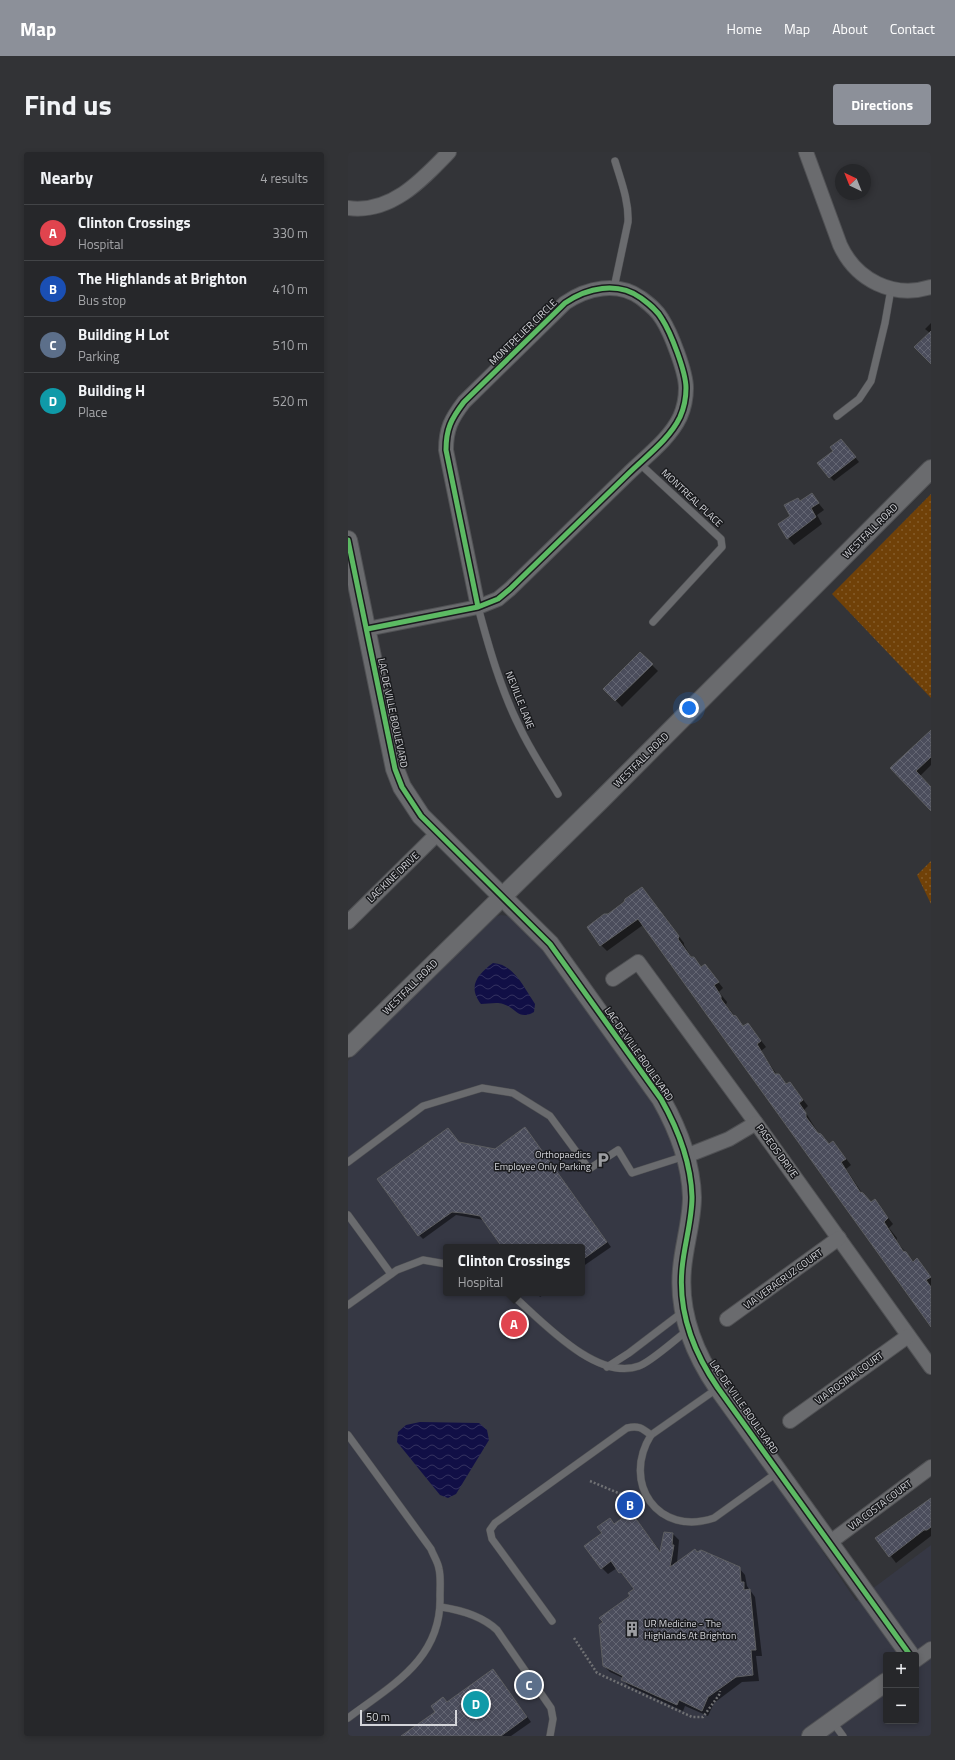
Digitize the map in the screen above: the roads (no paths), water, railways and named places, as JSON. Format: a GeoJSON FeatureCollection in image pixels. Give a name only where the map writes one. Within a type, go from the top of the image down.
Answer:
{"type":"FeatureCollection","features":[{"type":"Feature","properties":{"kind":"street"},"geometry":{"type":"LineString","coordinates":[[348,208],[369,208],[387,203],[401,196],[414,186],[449,152]]}},
{"type":"Feature","properties":{"kind":"street"},"geometry":{"type":"LineString","coordinates":[[806,152],[846,257],[866,278],[890,289],[918,291],[931,287]]}},
{"type":"Feature","properties":{"kind":"street","name":"MONTPELIER CIRCLE"},"geometry":{"type":"LineString","coordinates":[[367,629],[478,607],[498,599],[668,434],[677,421],[685,398],[685,378],[663,320],[658,313],[640,297],[631,292],[614,288],[591,289],[578,294],[565,303],[464,402],[448,427],[446,450],[478,607]]}},
{"type":"Feature","properties":{"kind":"street","name":"WESTFALL ROAD"},"geometry":{"type":"LineString","coordinates":[[348,1048],[601,800],[931,469]]}},
{"type":"Feature","properties":{"kind":"street","name":"LAC DE VILLE BOULEVARD"},"geometry":{"type":"LineString","coordinates":[[348,540],[395,769],[410,799],[421,816],[550,944],[661,1099],[672,1120],[686,1156],[691,1181],[692,1197],[682,1270],[684,1310],[688,1330],[699,1357],[718,1388],[908,1652]]}},
{"type":"Feature","properties":{"kind":"street","name":"LAC KINE DRIVE"},"geometry":{"type":"LineString","coordinates":[[348,922],[438,833]]}},
{"type":"Feature","properties":{"kind":"street","name":"PASEOS DRIVE"},"geometry":{"type":"LineString","coordinates":[[613,979],[638,962],[756,1123],[931,1368]]}},
{"type":"Feature","properties":{"kind":"street"},"geometry":{"type":"LineString","coordinates":[[686,1156],[729,1139],[756,1123]]}},
{"type":"Feature","properties":{"kind":"street","name":"VIA VERACRUZ COURT"},"geometry":{"type":"LineString","coordinates":[[727,1319],[838,1238]]}},
{"type":"Feature","properties":{"kind":"street","name":"VIA ROSINA COURT"},"geometry":{"type":"LineString","coordinates":[[790,1421],[908,1336]]}},
{"type":"Feature","properties":{"kind":"street","name":"VIA COSTA COURT"},"geometry":{"type":"LineString","coordinates":[[829,1543],[931,1467]]}},
{"type":"Feature","properties":{"kind":"street"},"geometry":{"type":"LineString","coordinates":[[919,1658],[931,1649]]}},
{"type":"Feature","properties":{"kind":"street"},"geometry":{"type":"LineString","coordinates":[[811,1736],[883,1684]]}},
{"type":"Feature","properties":{"kind":"lane"},"geometry":{"type":"LineString","coordinates":[[614,288],[628,222],[627,203],[615,161]]}},
{"type":"Feature","properties":{"kind":"lane"},"geometry":{"type":"LineString","coordinates":[[837,416],[859,399],[871,381],[885,323],[890,289]]}},
{"type":"Feature","properties":{"kind":"lane","name":"MONTREAL PLACE"},"geometry":{"type":"LineString","coordinates":[[639,463],[721,539],[722,543],[722,547],[653,622]]}},
{"type":"Feature","properties":{"kind":"lane","name":"NEVILLE LANE"},"geometry":{"type":"LineString","coordinates":[[478,607],[507,699],[520,729],[558,794]]}},
{"type":"Feature","properties":{"kind":"lane"},"geometry":{"type":"LineString","coordinates":[[348,1162],[423,1106],[482,1088],[513,1093],[550,1116],[589,1169],[618,1150],[632,1173],[686,1156]]}},
{"type":"Feature","properties":{"kind":"lane"},"geometry":{"type":"LineString","coordinates":[[348,1215],[391,1274]]}},
{"type":"Feature","properties":{"kind":"lane"},"geometry":{"type":"LineString","coordinates":[[348,1305],[397,1270],[423,1260],[443,1263]]}},
{"type":"Feature","properties":{"kind":"lane"},"geometry":{"type":"LineString","coordinates":[[513,1296],[564,1340],[588,1358],[606,1367],[628,1369],[641,1366],[688,1330]]}},
{"type":"Feature","properties":{"kind":"lane"},"geometry":{"type":"LineString","coordinates":[[606,1367],[628,1353],[684,1310]]}},
{"type":"Feature","properties":{"kind":"lane"},"geometry":{"type":"LineString","coordinates":[[718,1388],[651,1436],[645,1445],[641,1462],[641,1481],[648,1499],[658,1512],[674,1520],[693,1522],[714,1518],[778,1472]]}},
{"type":"Feature","properties":{"kind":"lane"},"geometry":{"type":"LineString","coordinates":[[552,1621],[492,1539],[490,1530],[495,1523],[627,1428],[634,1426],[641,1427],[651,1436]]}},
{"type":"Feature","properties":{"kind":"lane"},"geometry":{"type":"LineString","coordinates":[[348,1435],[431,1549],[439,1569],[441,1607],[438,1625],[426,1653],[402,1678],[348,1718]]}},
{"type":"Feature","properties":{"kind":"lane"},"geometry":{"type":"LineString","coordinates":[[441,1607],[455,1609],[480,1618],[489,1622],[497,1630],[551,1708],[553,1719],[549,1735]]}},
{"type":"Feature","properties":{"kind":"lane"},"geometry":{"type":"LineString","coordinates":[[832,1720],[843,1736]]}},
{"type":"Feature","properties":{"kind":"water"},"geometry":{"type":"Polygon","coordinates":[[[493,963],[500,964],[513,972],[535,1004],[534,1012],[524,1015],[501,1003],[481,1004],[475,992],[476,981],[479,976],[493,963]]]}},
{"type":"Feature","properties":{"kind":"water"},"geometry":{"type":"Polygon","coordinates":[[[420,1422],[479,1423],[487,1430],[489,1440],[456,1494],[448,1498],[440,1495],[397,1442],[398,1432],[406,1425],[420,1422]]]}},
{"type":"Feature","properties":{"kind":"place","name":"Orthopaedics Employee Only Parking"},"geometry":{"type":"Point","coordinates":[603,1160]}},
{"type":"Feature","properties":{"kind":"place","name":"Clinton Crossings"},"geometry":{"type":"Point","coordinates":[514,1324]}},
{"type":"Feature","properties":{"kind":"place","name":"The Highlands at Brighton"},"geometry":{"type":"Point","coordinates":[630,1505]}},
{"type":"Feature","properties":{"kind":"place","name":"UR Medicine - The Highlands At Brighton"},"geometry":{"type":"Point","coordinates":[632,1629]}},
{"type":"Feature","properties":{"kind":"place","name":"Building H Lot"},"geometry":{"type":"Point","coordinates":[529,1685]}},
{"type":"Feature","properties":{"kind":"place","name":"Building H"},"geometry":{"type":"Point","coordinates":[476,1704]}}]}
